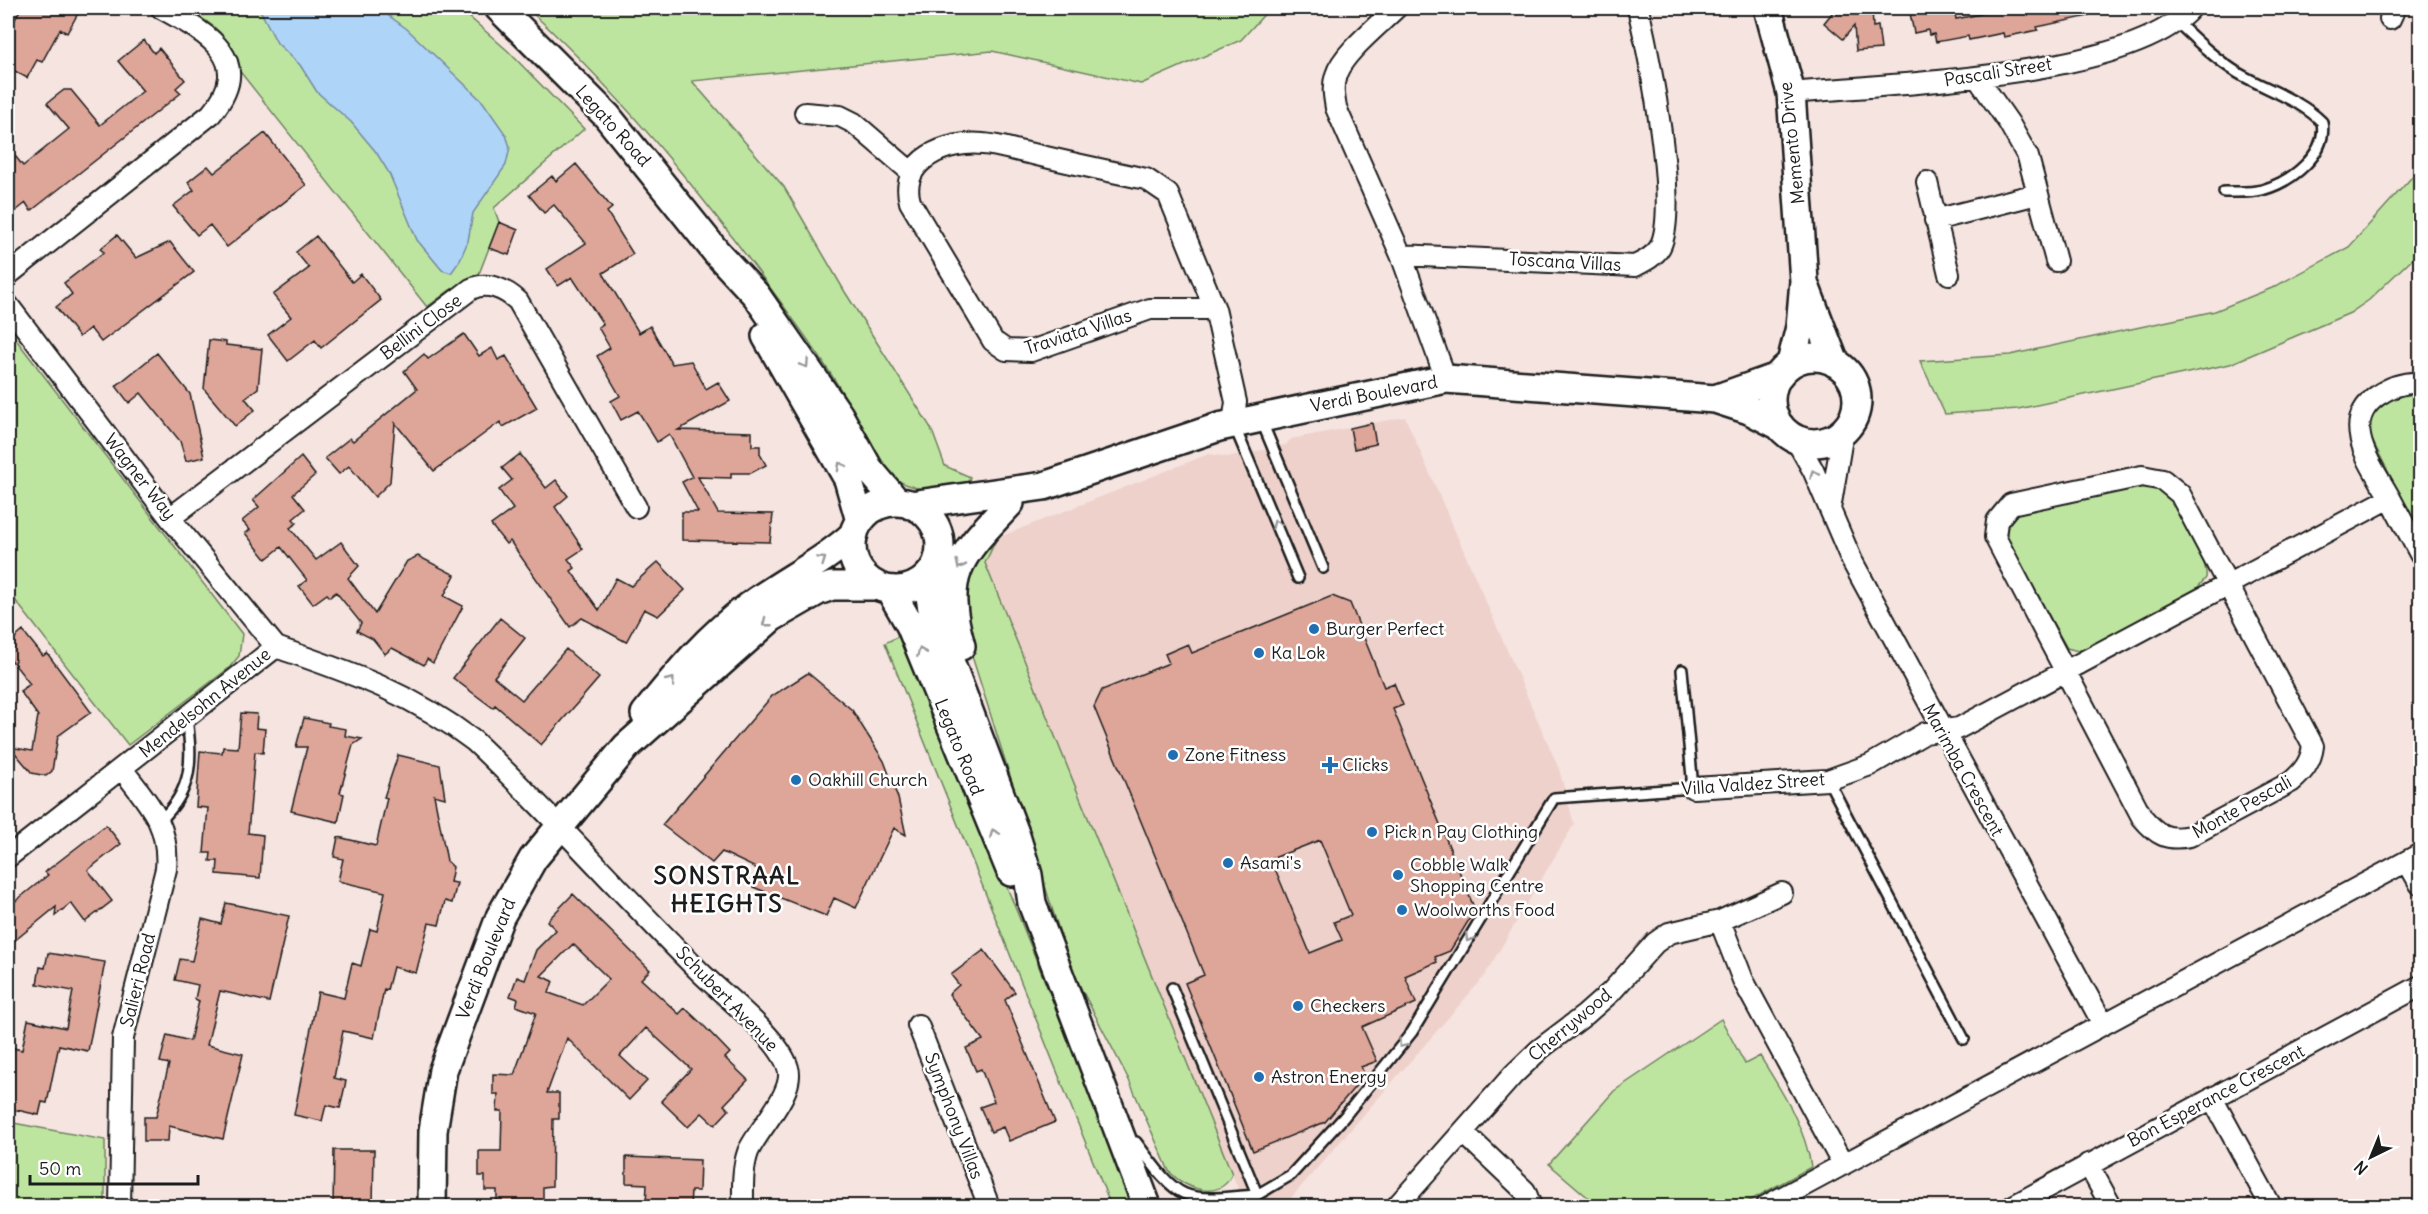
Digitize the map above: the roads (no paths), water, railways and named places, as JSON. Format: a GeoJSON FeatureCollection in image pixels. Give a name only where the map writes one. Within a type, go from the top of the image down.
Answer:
{"type":"FeatureCollection","features":[{"type":"Feature","properties":{"kind":"street"},"geometry":{"type":"LineString","coordinates":[[8,275],[211,114],[224,96],[230,76],[220,47],[197,28],[161,8]]}},
{"type":"Feature","properties":{"kind":"street","name":"Legato Road"},"geometry":{"type":"LineString","coordinates":[[499,8],[607,116],[717,253],[756,295],[797,351],[839,415],[869,469],[903,503]]}},
{"type":"Feature","properties":{"kind":"street"},"geometry":{"type":"LineString","coordinates":[[1396,8],[1350,54],[1336,72],[1333,89],[1336,108],[1401,255],[1446,379]]}},
{"type":"Feature","properties":{"kind":"street","name":"Toscana Villas"},"geometry":{"type":"LineString","coordinates":[[1401,255],[1635,266],[1649,259],[1659,249],[1668,218],[1656,92],[1638,8]]}},
{"type":"Feature","properties":{"kind":"street","name":"Memento Drive"},"geometry":{"type":"LineString","coordinates":[[1768,8],[1791,93],[1804,281],[1800,327],[1784,370]]}},
{"type":"Feature","properties":{"kind":"street","name":"Pascali Street"},"geometry":{"type":"LineString","coordinates":[[1791,93],[1977,77],[2113,51],[2157,34],[2176,22],[2191,8]]}},
{"type":"Feature","properties":{"kind":"street"},"geometry":{"type":"LineString","coordinates":[[1977,77],[2009,123],[2028,157],[2056,261]]}},
{"type":"Feature","properties":{"kind":"street"},"geometry":{"type":"LineString","coordinates":[[805,112],[840,116],[854,123],[911,172],[923,160],[937,152],[956,146],[982,143],[1146,179],[1159,185],[1168,194],[1215,309],[1226,351],[1235,412]]}},
{"type":"Feature","properties":{"kind":"street","name":"Traviata Villas"},"geometry":{"type":"LineString","coordinates":[[911,172],[907,190],[910,202],[993,341],[1006,350],[1031,351],[1150,309],[1215,309]]}},
{"type":"Feature","properties":{"kind":"street"},"geometry":{"type":"LineString","coordinates":[[1927,182],[1949,274]]}},
{"type":"Feature","properties":{"kind":"street"},"geometry":{"type":"LineString","coordinates":[[1935,220],[2037,194]]}},
{"type":"Feature","properties":{"kind":"street","name":"Legato Road"},"geometry":{"type":"LineString","coordinates":[[717,253],[724,274],[779,357],[848,479],[857,527]]}},
{"type":"Feature","properties":{"kind":"street","name":"Memento Drive"},"geometry":{"type":"LineString","coordinates":[[1804,281],[1835,363]]}},
{"type":"Feature","properties":{"kind":"street","name":"Bellini Close"},"geometry":{"type":"LineString","coordinates":[[170,518],[461,296],[481,286],[507,292],[518,301],[636,507]]}},
{"type":"Feature","properties":{"kind":"street","name":"Wagner Way"},"geometry":{"type":"LineString","coordinates":[[8,305],[170,518],[276,647]]}},
{"type":"Feature","properties":{"kind":"street"},"geometry":{"type":"LineString","coordinates":[[1830,512],[1843,432],[1854,416],[1857,396],[1849,375],[1835,363],[1813,357],[1784,370],[1771,402],[1787,432],[1815,443],[1825,442],[1843,432]]}},
{"type":"Feature","properties":{"kind":"street","name":"Verdi Boulevard"},"geometry":{"type":"LineString","coordinates":[[1715,399],[1784,370]]}},
{"type":"Feature","properties":{"kind":"street","name":"Verdi Boulevard"},"geometry":{"type":"LineString","coordinates":[[939,549],[969,524],[1044,486],[1235,412],[1260,417],[1446,379],[1715,399],[1749,410],[1787,432]]}},
{"type":"Feature","properties":{"kind":"street"},"geometry":{"type":"LineString","coordinates":[[2421,383],[2402,384],[2377,396],[2364,408],[2358,424],[2360,443],[2421,554]]}},
{"type":"Feature","properties":{"kind":"street","name":"Marimba Crescent"},"geometry":{"type":"LineString","coordinates":[[1787,432],[1813,470],[1852,561],[1942,732],[2103,1024]]}},
{"type":"Feature","properties":{"kind":"street","name":"Monte Pescali"},"geometry":{"type":"LineString","coordinates":[[2142,476],[2157,477],[2169,483],[2180,494],[2307,731],[2313,746],[2312,756],[2303,772],[2291,782],[2200,831],[2175,840],[2154,831],[2142,817],[2066,670],[1998,545],[1995,537],[1997,521],[2012,504],[2142,476]]}},
{"type":"Feature","properties":{"kind":"street","name":"Verdi Boulevard"},"geometry":{"type":"LineString","coordinates":[[903,503],[1044,486]]}},
{"type":"Feature","properties":{"kind":"street"},"geometry":{"type":"LineString","coordinates":[[1942,732],[1959,728],[2390,498]]}},
{"type":"Feature","properties":{"kind":"street"},"geometry":{"type":"LineString","coordinates":[[903,503],[931,519],[937,531],[939,549],[935,567],[927,577],[910,587],[884,588],[866,578],[857,567],[852,545],[857,527],[874,508],[903,503]]}},
{"type":"Feature","properties":{"kind":"street"},"geometry":{"type":"LineString","coordinates":[[980,736],[980,714],[952,611],[952,587],[960,565],[976,538],[1010,503]]}},
{"type":"Feature","properties":{"kind":"street","name":"Verdi Boulevard"},"geometry":{"type":"LineString","coordinates":[[626,747],[636,725],[681,669],[718,631],[751,605],[835,551],[857,527]]}},
{"type":"Feature","properties":{"kind":"street","name":"Legato Road"},"geometry":{"type":"LineString","coordinates":[[927,577],[933,616],[962,697],[980,736],[1028,875],[1032,903],[1147,1206]]}},
{"type":"Feature","properties":{"kind":"street","name":"Verdi Boulevard"},"geometry":{"type":"LineString","coordinates":[[432,1206],[433,1131],[443,1070],[500,917],[533,859],[626,747],[771,618],[818,591],[832,586],[884,588]]}},
{"type":"Feature","properties":{"kind":"street","name":"Legato Road"},"geometry":{"type":"LineString","coordinates":[[884,588],[910,625],[1012,875],[1032,903]]}},
{"type":"Feature","properties":{"kind":"street","name":"Mendelsohn Avenue"},"geometry":{"type":"LineString","coordinates":[[8,857],[276,647],[373,680],[448,721],[502,767],[559,825]]}},
{"type":"Feature","properties":{"kind":"street","name":"Villa Valdez Street"},"geometry":{"type":"LineString","coordinates":[[1693,788],[1828,780],[1870,765],[1925,733],[1942,732]]}},
{"type":"Feature","properties":{"kind":"street","name":"Salieri Road"},"geometry":{"type":"LineString","coordinates":[[120,1206],[123,1038],[166,869],[168,852],[160,821],[122,769]]}},
{"type":"Feature","properties":{"kind":"street","name":"Schubert Avenue"},"geometry":{"type":"LineString","coordinates":[[559,825],[699,971],[763,1032],[781,1053],[789,1068],[785,1089],[748,1152],[743,1206]]}},
{"type":"Feature","properties":{"kind":"street"},"geometry":{"type":"LineString","coordinates":[[1766,1206],[2414,857],[2421,884]]}},
{"type":"Feature","properties":{"kind":"street","name":"Cherrywood"},"geometry":{"type":"LineString","coordinates":[[1397,1206],[1533,1055],[1611,992],[1655,943],[1669,933],[1720,921],[1782,892]]}},
{"type":"Feature","properties":{"kind":"street"},"geometry":{"type":"LineString","coordinates":[[1720,921],[1743,980],[1843,1165]]}},
{"type":"Feature","properties":{"kind":"street","name":"Bon Esperance Crescent"},"geometry":{"type":"LineString","coordinates":[[2013,1206],[2421,986]]}},
{"type":"Feature","properties":{"kind":"street","name":"Symphony Villas"},"geometry":{"type":"LineString","coordinates":[[918,1025],[990,1206]]}},
{"type":"Feature","properties":{"kind":"street","name":"Legato Road"},"geometry":{"type":"LineString","coordinates":[[1093,1065],[1122,1107],[1162,1206]]}},
{"type":"Feature","properties":{"kind":"street"},"geometry":{"type":"LineString","coordinates":[[2212,1098],[2271,1206]]}},
{"type":"Feature","properties":{"kind":"street"},"geometry":{"type":"LineString","coordinates":[[1463,1132],[1525,1191],[1531,1206]]}},
{"type":"Feature","properties":{"kind":"street"},"geometry":{"type":"LineString","coordinates":[[2088,1164],[2111,1206]]}},
{"type":"Feature","properties":{"kind":"lane"},"geometry":{"type":"LineString","coordinates":[[2176,22],[2208,52],[2238,73],[2301,106],[2322,122],[2322,141],[2313,157],[2285,179],[2263,189],[2224,192]]}},
{"type":"Feature","properties":{"kind":"lane"},"geometry":{"type":"LineString","coordinates":[[1235,412],[1298,578]]}},
{"type":"Feature","properties":{"kind":"lane"},"geometry":{"type":"LineString","coordinates":[[1260,417],[1323,568]]}},
{"type":"Feature","properties":{"kind":"lane"},"geometry":{"type":"LineString","coordinates":[[1682,670],[1693,788]]}},
{"type":"Feature","properties":{"kind":"lane"},"geometry":{"type":"LineString","coordinates":[[160,821],[181,797],[188,778],[190,746],[187,717]]}},
{"type":"Feature","properties":{"kind":"lane"},"geometry":{"type":"LineString","coordinates":[[1828,780],[1964,1039]]}},
{"type":"Feature","properties":{"kind":"lane","name":"Villa Valdez Street"},"geometry":{"type":"LineString","coordinates":[[1257,1194],[1281,1183],[1291,1175],[1344,1117],[1412,1032],[1554,798],[1693,788]]}},
{"type":"Feature","properties":{"kind":"lane"},"geometry":{"type":"LineString","coordinates":[[1172,988],[1257,1194]]}},
{"type":"Feature","properties":{"kind":"lane"},"geometry":{"type":"LineString","coordinates":[[1136,1142],[1171,1186],[1184,1196],[1206,1200],[1257,1194]]}},
{"type":"Feature","properties":{"kind":"lane"},"geometry":{"type":"LineString","coordinates":[[1238,1206],[1257,1194]]}},
{"type":"Feature","properties":{"kind":"water"},"geometry":{"type":"Polygon","coordinates":[[[259,8],[378,8],[407,29],[483,102],[506,135],[510,147],[506,165],[473,213],[468,241],[459,262],[451,273],[442,270],[417,240],[389,173],[376,152],[351,122],[317,92],[300,65],[277,43],[259,8]]]}},
{"type":"Feature","properties":{"kind":"place","name":"Burger Perfect"},"geometry":{"type":"Point","coordinates":[1314,629]}},
{"type":"Feature","properties":{"kind":"place","name":"Ka Lok"},"geometry":{"type":"Point","coordinates":[1259,653]}},
{"type":"Feature","properties":{"kind":"place","name":"Zone Fitness"},"geometry":{"type":"Point","coordinates":[1173,755]}},
{"type":"Feature","properties":{"kind":"place","name":"Clicks"},"geometry":{"type":"Point","coordinates":[1330,765]}},
{"type":"Feature","properties":{"kind":"place","name":"Oakhill Church"},"geometry":{"type":"Point","coordinates":[796,780]}},
{"type":"Feature","properties":{"kind":"place","name":"Pick n Pay Clothing"},"geometry":{"type":"Point","coordinates":[1372,832]}},
{"type":"Feature","properties":{"kind":"place","name":"Asami's"},"geometry":{"type":"Point","coordinates":[1228,863]}},
{"type":"Feature","properties":{"kind":"place","name":"Cobble Walk Shopping Centre"},"geometry":{"type":"Point","coordinates":[1398,875]}},
{"type":"Feature","properties":{"kind":"place","name":"Woolworths Food"},"geometry":{"type":"Point","coordinates":[1402,910]}},
{"type":"Feature","properties":{"kind":"place","name":"Checkers"},"geometry":{"type":"Point","coordinates":[1298,1006]}},
{"type":"Feature","properties":{"kind":"place","name":"Astron Energy"},"geometry":{"type":"Point","coordinates":[1259,1077]}},
{"type":"Feature","properties":{"kind":"district","name":"SONSTRAAL HEIGHTS"},"geometry":{"type":"Point","coordinates":[727,890]}}]}
